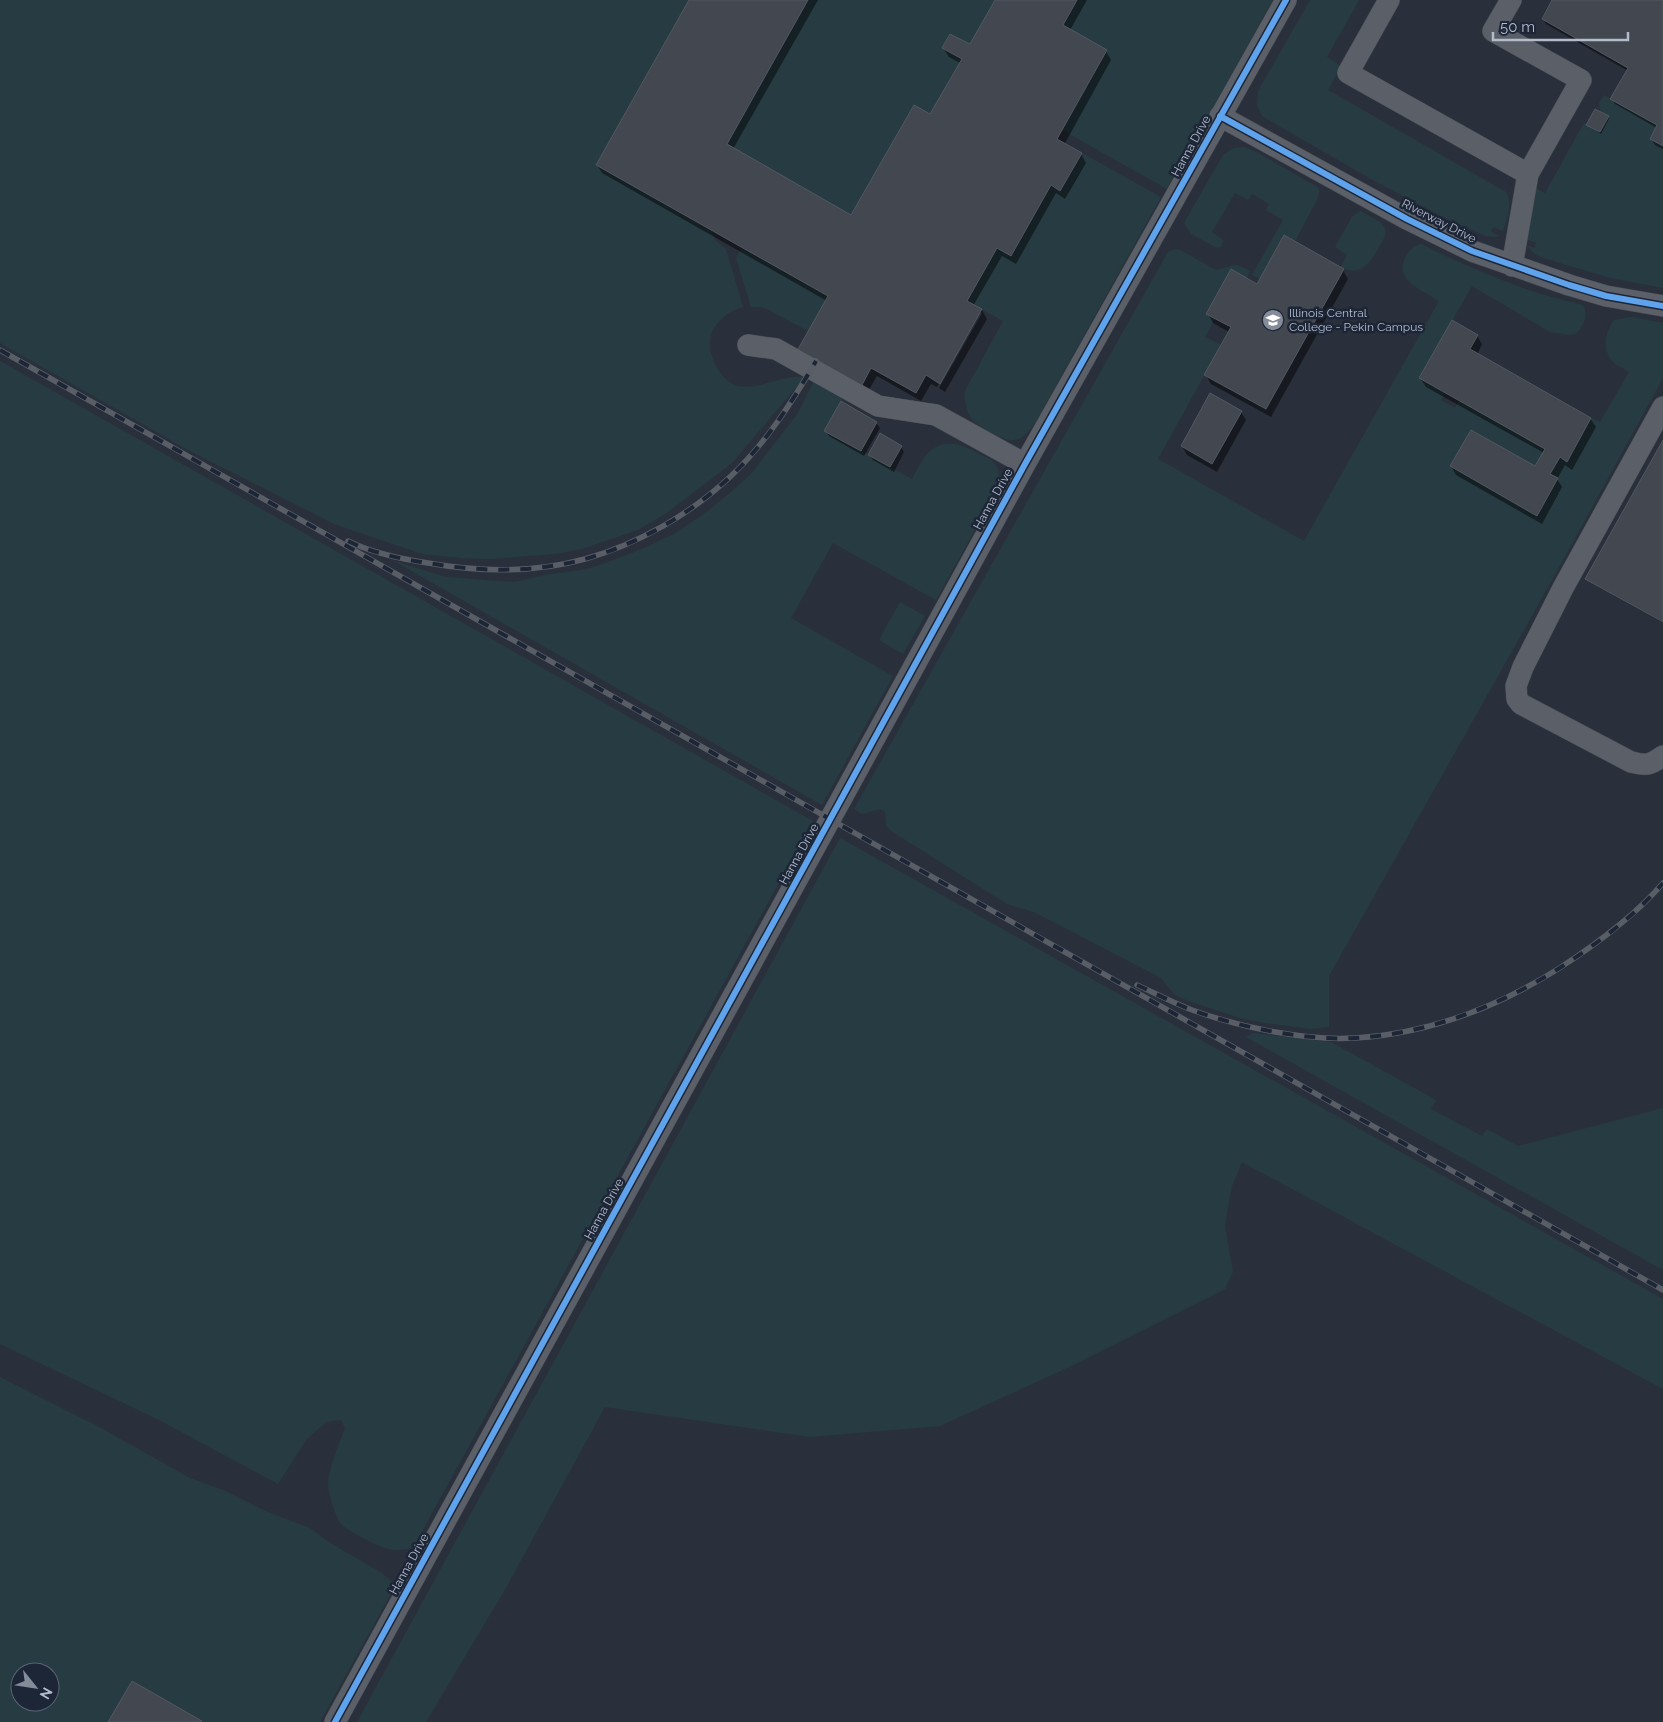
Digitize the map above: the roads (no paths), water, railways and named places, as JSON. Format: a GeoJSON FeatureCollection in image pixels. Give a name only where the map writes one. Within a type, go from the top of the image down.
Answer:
{"type":"FeatureCollection","features":[{"type":"Feature","properties":{"kind":"street","name":"Hanna Drive"},"geometry":{"type":"LineString","coordinates":[[335,1722],[1025,464],[1286,0]]}},
{"type":"Feature","properties":{"kind":"street"},"geometry":{"type":"LineString","coordinates":[[1389,0],[1348,72],[1528,174]]}},
{"type":"Feature","properties":{"kind":"street"},"geometry":{"type":"LineString","coordinates":[[1511,0],[1493,31],[1581,80],[1528,174],[1512,266]]}},
{"type":"Feature","properties":{"kind":"street","name":"Riverway Drive"},"geometry":{"type":"LineString","coordinates":[[1220,116],[1407,219],[1472,251],[1606,296],[1663,306]]}},
{"type":"Feature","properties":{"kind":"street"},"geometry":{"type":"LineString","coordinates":[[748,345],[776,349],[878,406],[936,415],[1025,464]]}},
{"type":"Feature","properties":{"kind":"street"},"geometry":{"type":"LineString","coordinates":[[1663,407],[1563,588],[1523,667],[1516,686],[1516,694],[1520,704],[1631,762],[1645,765],[1663,756]]}},
{"type":"Feature","properties":{"kind":"railway"},"geometry":{"type":"LineString","coordinates":[[0,350],[1663,1290]]}},
{"type":"Feature","properties":{"kind":"railway"},"geometry":{"type":"LineString","coordinates":[[348,541],[377,552],[407,560],[447,566],[506,570],[566,564],[605,553],[663,526],[699,503],[731,476],[756,450],[778,422],[816,361]]}},
{"type":"Feature","properties":{"kind":"railway"},"geometry":{"type":"LineString","coordinates":[[1137,985],[1192,1010],[1272,1032],[1315,1037],[1355,1038],[1409,1031],[1461,1016],[1535,983],[1572,960],[1614,930],[1663,883]]}},
{"type":"Feature","properties":{"kind":"place","name":"Illinois Central College - Pekin Campus"},"geometry":{"type":"Point","coordinates":[1273,320]}}]}
